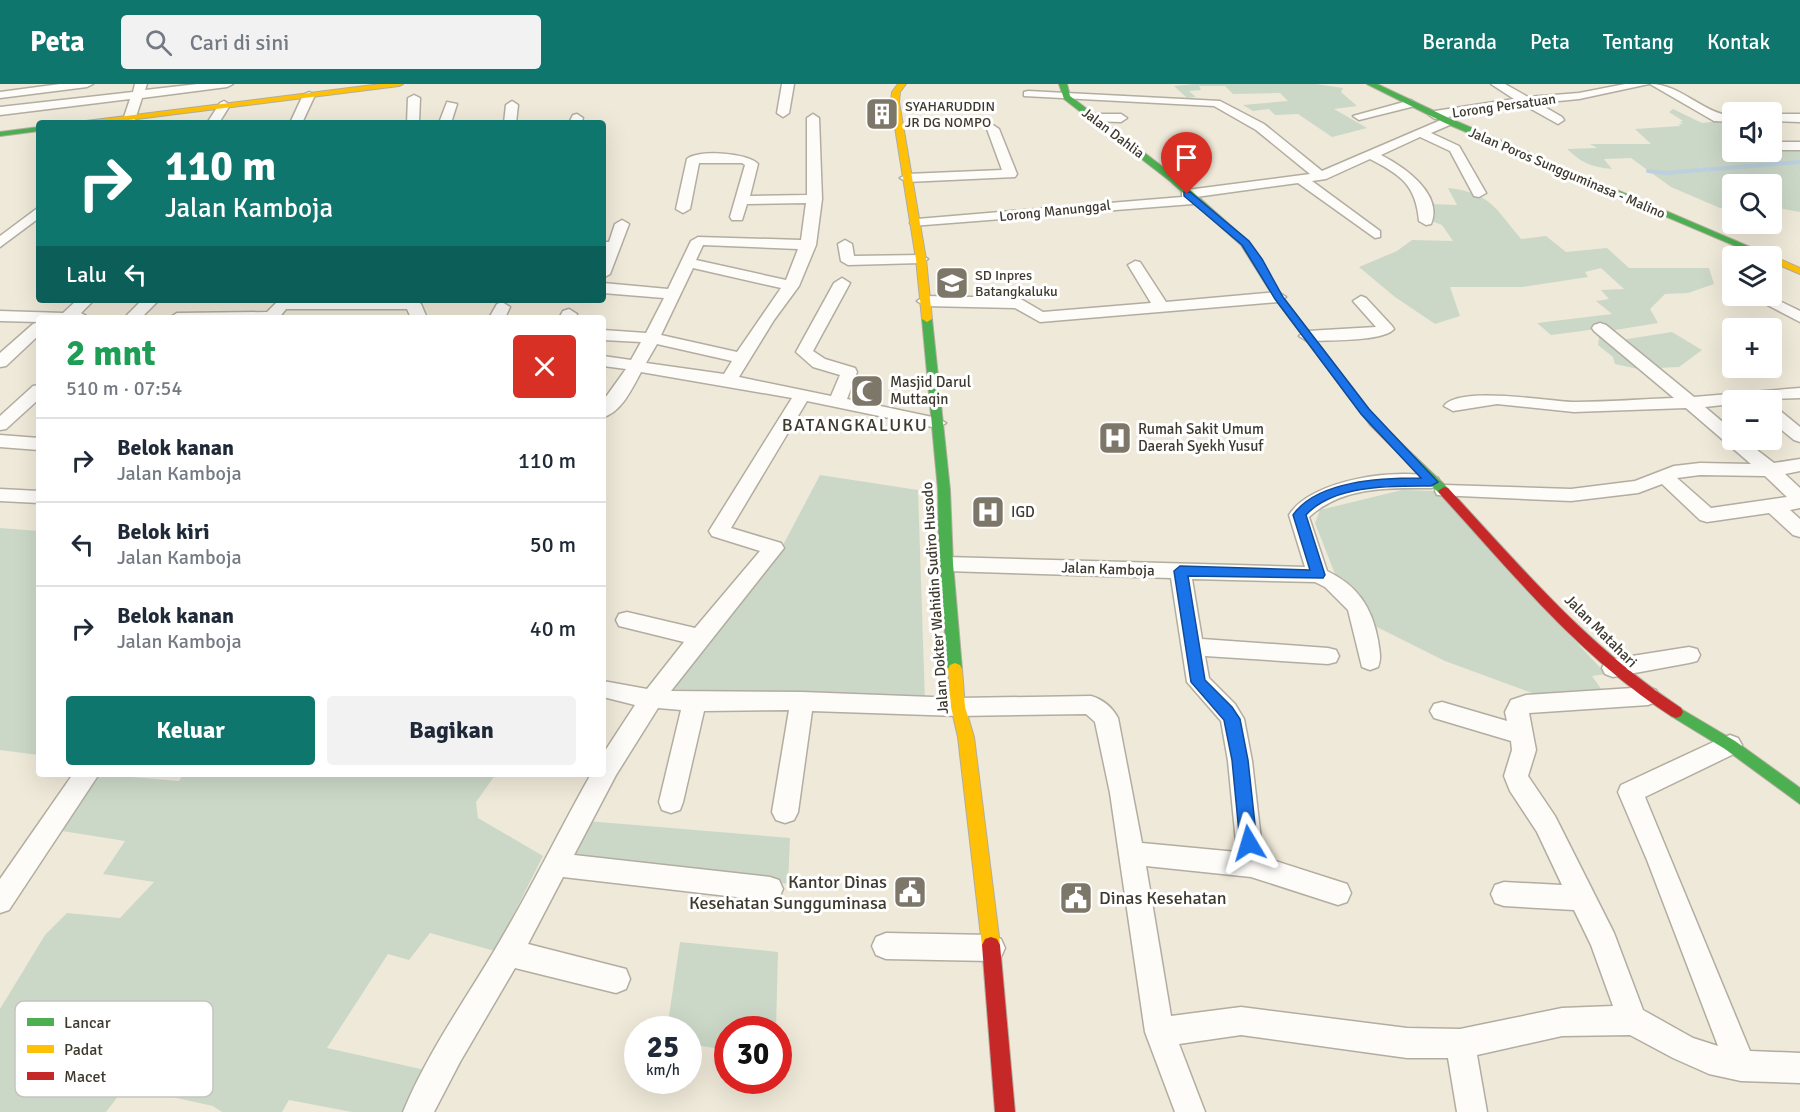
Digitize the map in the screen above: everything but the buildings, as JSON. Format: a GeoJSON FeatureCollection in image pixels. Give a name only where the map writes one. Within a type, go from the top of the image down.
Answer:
{"type":"FeatureCollection","features":[{"type":"Feature","properties":{"kind":"street"},"geometry":{"type":"LineString","coordinates":[[0,95],[38,87],[85,84]]}},
{"type":"Feature","properties":{"kind":"street"},"geometry":{"type":"LineString","coordinates":[[0,111],[139,89],[227,84]]}},
{"type":"Feature","properties":{"kind":"street"},"geometry":{"type":"LineString","coordinates":[[139,89],[130,120],[360,86],[399,84]]}},
{"type":"Feature","properties":{"kind":"street"},"geometry":{"type":"LineString","coordinates":[[783,112],[788,84]]}},
{"type":"Feature","properties":{"kind":"street","name":"Jalan Dokter Wahidin Sudiro Husodo"},"geometry":{"type":"LineString","coordinates":[[902,84],[896,92],[895,102],[917,223],[921,259],[944,490],[946,564],[958,707],[966,737],[991,948],[1005,1112]]}},
{"type":"Feature","properties":{"kind":"street","name":"Jalan Poros Sungguminasa - Malino"},"geometry":{"type":"LineString","coordinates":[[1371,84],[1442,118],[1739,246]]}},
{"type":"Feature","properties":{"kind":"street"},"geometry":{"type":"LineString","coordinates":[[1497,84],[1558,120]]}},
{"type":"Feature","properties":{"kind":"street","name":"Lorong Persatuan"},"geometry":{"type":"LineString","coordinates":[[1442,118],[1524,101],[1579,96],[1643,84]]}},
{"type":"Feature","properties":{"kind":"street"},"geometry":{"type":"LineString","coordinates":[[1656,84],[1722,117]]}},
{"type":"Feature","properties":{"kind":"street"},"geometry":{"type":"LineString","coordinates":[[1028,94],[1066,92],[1216,103],[1260,127],[1321,176]]}},
{"type":"Feature","properties":{"kind":"street","name":"Jalan Dahlia"},"geometry":{"type":"LineString","coordinates":[[1066,92],[1092,118],[1173,179],[1190,197],[1245,243],[1257,259],[1278,297],[1307,336]]}},
{"type":"Feature","properties":{"kind":"street"},"geometry":{"type":"LineString","coordinates":[[297,120],[309,95]]}},
{"type":"Feature","properties":{"kind":"street"},"geometry":{"type":"LineString","coordinates":[[413,120],[414,98]]}},
{"type":"Feature","properties":{"kind":"street"},"geometry":{"type":"LineString","coordinates":[[446,120],[450,104]]}},
{"type":"Feature","properties":{"kind":"street"},"geometry":{"type":"LineString","coordinates":[[1359,116],[1411,104]]}},
{"type":"Feature","properties":{"kind":"street"},"geometry":{"type":"LineString","coordinates":[[215,120],[224,105]]}},
{"type":"Feature","properties":{"kind":"street"},"geometry":{"type":"LineString","coordinates":[[510,120],[512,105]]}},
{"type":"Feature","properties":{"kind":"street"},"geometry":{"type":"LineString","coordinates":[[735,381],[742,358],[766,316],[791,286],[809,244],[815,199],[813,118]]}},
{"type":"Feature","properties":{"kind":"street"},"geometry":{"type":"LineString","coordinates":[[1092,118],[1121,118]]}},
{"type":"Feature","properties":{"kind":"street"},"geometry":{"type":"LineString","coordinates":[[1190,197],[1321,176],[1342,169],[1421,133],[1442,118]]}},
{"type":"Feature","properties":{"kind":"street"},"geometry":{"type":"LineString","coordinates":[[1782,118],[1800,118]]}},
{"type":"Feature","properties":{"kind":"street"},"geometry":{"type":"LineString","coordinates":[[0,134],[36,129]]}},
{"type":"Feature","properties":{"kind":"street"},"geometry":{"type":"LineString","coordinates":[[993,129],[1010,174]]}},
{"type":"Feature","properties":{"kind":"street"},"geometry":{"type":"LineString","coordinates":[[1421,133],[1455,149],[1479,193]]}},
{"type":"Feature","properties":{"kind":"street"},"geometry":{"type":"LineString","coordinates":[[1782,146],[1800,146]]}},
{"type":"Feature","properties":{"kind":"street"},"geometry":{"type":"LineString","coordinates":[[1372,155],[1408,173],[1423,200],[1426,221]]}},
{"type":"Feature","properties":{"kind":"street"},"geometry":{"type":"LineString","coordinates":[[683,208],[693,159],[750,161],[737,217]]}},
{"type":"Feature","properties":{"kind":"street"},"geometry":{"type":"LineString","coordinates":[[907,178],[1027,173]]}},
{"type":"Feature","properties":{"kind":"street"},"geometry":{"type":"LineString","coordinates":[[1302,180],[1375,234]]}},
{"type":"Feature","properties":{"kind":"street","name":"Lorong Manunggal"},"geometry":{"type":"LineString","coordinates":[[917,223],[1190,197]]}},
{"type":"Feature","properties":{"kind":"street"},"geometry":{"type":"LineString","coordinates":[[741,200],[815,199]]}},
{"type":"Feature","properties":{"kind":"street"},"geometry":{"type":"LineString","coordinates":[[2,241],[36,215]]}},
{"type":"Feature","properties":{"kind":"street"},"geometry":{"type":"LineString","coordinates":[[606,263],[609,247],[622,224]]}},
{"type":"Feature","properties":{"kind":"street"},"geometry":{"type":"LineString","coordinates":[[606,409],[621,392],[652,338],[698,241],[809,244]]}},
{"type":"Feature","properties":{"kind":"street"},"geometry":{"type":"LineString","coordinates":[[845,244],[848,261],[921,259]]}},
{"type":"Feature","properties":{"kind":"street"},"geometry":{"type":"LineString","coordinates":[[688,263],[791,286]]}},
{"type":"Feature","properties":{"kind":"street","name":"Jalan Poros Sungguminasa - Malino"},"geometry":{"type":"LineString","coordinates":[[1782,264],[1800,271]]}},
{"type":"Feature","properties":{"kind":"street"},"geometry":{"type":"LineString","coordinates":[[1135,265],[1161,306]]}},
{"type":"Feature","properties":{"kind":"street"},"geometry":{"type":"LineString","coordinates":[[837,402],[849,372],[819,363],[804,352],[842,283]]}},
{"type":"Feature","properties":{"kind":"street"},"geometry":{"type":"LineString","coordinates":[[606,288],[672,294]]}},
{"type":"Feature","properties":{"kind":"street"},"geometry":{"type":"LineString","coordinates":[[925,301],[1019,303],[1040,317],[1278,297]]}},
{"type":"Feature","properties":{"kind":"street"},"geometry":{"type":"LineString","coordinates":[[1307,336],[1379,332],[1386,329],[1361,301]]}},
{"type":"Feature","properties":{"kind":"street"},"geometry":{"type":"LineString","coordinates":[[70,315],[83,303]]}},
{"type":"Feature","properties":{"kind":"street"},"geometry":{"type":"LineString","coordinates":[[135,315],[148,303]]}},
{"type":"Feature","properties":{"kind":"street"},"geometry":{"type":"LineString","coordinates":[[205,315],[215,303]]}},
{"type":"Feature","properties":{"kind":"street"},"geometry":{"type":"LineString","coordinates":[[273,315],[282,303]]}},
{"type":"Feature","properties":{"kind":"street"},"geometry":{"type":"LineString","coordinates":[[293,303],[344,308],[406,309]]}},
{"type":"Feature","properties":{"kind":"street"},"geometry":{"type":"LineString","coordinates":[[1778,306],[1800,317]]}},
{"type":"Feature","properties":{"kind":"street"},"geometry":{"type":"LineString","coordinates":[[0,316],[36,320]]}},
{"type":"Feature","properties":{"kind":"street"},"geometry":{"type":"LineString","coordinates":[[1600,328],[1722,430]]}},
{"type":"Feature","properties":{"kind":"street"},"geometry":{"type":"LineString","coordinates":[[0,362],[36,330]]}},
{"type":"Feature","properties":{"kind":"street"},"geometry":{"type":"LineString","coordinates":[[606,335],[652,338],[742,358]]}},
{"type":"Feature","properties":{"kind":"street","name":"Jalan Matahari"},"geometry":{"type":"LineString","coordinates":[[1307,336],[1374,423],[1613,668],[1648,696],[1795,787]]}},
{"type":"Feature","properties":{"kind":"street"},"geometry":{"type":"LineString","coordinates":[[606,362],[735,381],[937,423]]}},
{"type":"Feature","properties":{"kind":"street"},"geometry":{"type":"LineString","coordinates":[[1782,394],[1800,393]]}},
{"type":"Feature","properties":{"kind":"street"},"geometry":{"type":"LineString","coordinates":[[0,425],[36,396]]}},
{"type":"Feature","properties":{"kind":"street"},"geometry":{"type":"LineString","coordinates":[[606,771],[651,699],[774,548],[718,531],[802,396]]}},
{"type":"Feature","properties":{"kind":"street"},"geometry":{"type":"LineString","coordinates":[[1453,406],[1497,399],[1574,407],[1722,401]]}},
{"type":"Feature","properties":{"kind":"street"},"geometry":{"type":"LineString","coordinates":[[1782,421],[1800,436]]}},
{"type":"Feature","properties":{"kind":"street"},"geometry":{"type":"LineString","coordinates":[[0,441],[36,444]]}},
{"type":"Feature","properties":{"kind":"street"},"geometry":{"type":"LineString","coordinates":[[1746,450],[1770,470],[1800,501]]}},
{"type":"Feature","properties":{"kind":"street"},"geometry":{"type":"LineString","coordinates":[[1370,661],[1363,621],[1350,593],[1335,582],[1318,575],[1299,515],[1307,507],[1343,489],[1374,482],[1572,495],[1638,487],[1674,472],[1700,469],[1770,470],[1800,465]]}},
{"type":"Feature","properties":{"kind":"street"},"geometry":{"type":"LineString","coordinates":[[1664,476],[1707,514],[1800,501]]}},
{"type":"Feature","properties":{"kind":"street"},"geometry":{"type":"LineString","coordinates":[[0,495],[36,497]]}},
{"type":"Feature","properties":{"kind":"street"},"geometry":{"type":"LineString","coordinates":[[1772,505],[1800,530]]}},
{"type":"Feature","properties":{"kind":"street","name":"Jalan Kamboja"},"geometry":{"type":"LineString","coordinates":[[946,564],[1318,575]]}},
{"type":"Feature","properties":{"kind":"street"},"geometry":{"type":"LineString","coordinates":[[1180,571],[1193,646],[1194,666],[1201,687],[1222,705],[1232,719],[1240,760],[1251,864]]}},
{"type":"Feature","properties":{"kind":"street"},"geometry":{"type":"LineString","coordinates":[[627,620],[702,638]]}},
{"type":"Feature","properties":{"kind":"street"},"geometry":{"type":"LineString","coordinates":[[1193,646],[1328,656]]}},
{"type":"Feature","properties":{"kind":"street"},"geometry":{"type":"LineString","coordinates":[[1613,668],[1689,655]]}},
{"type":"Feature","properties":{"kind":"street"},"geometry":{"type":"LineString","coordinates":[[606,689],[651,699],[695,701],[802,701],[958,707],[1091,705],[1101,711],[1106,718],[1114,755],[1160,1032],[1190,1112]]}},
{"type":"Feature","properties":{"kind":"street"},"geometry":{"type":"LineString","coordinates":[[1632,1020],[1604,942],[1546,824],[1516,776],[1524,750],[1517,712],[1519,707],[1526,704],[1648,696]]}},
{"type":"Feature","properties":{"kind":"street"},"geometry":{"type":"LineString","coordinates":[[671,802],[695,701]]}},
{"type":"Feature","properties":{"kind":"street"},"geometry":{"type":"LineString","coordinates":[[785,812],[802,701]]}},
{"type":"Feature","properties":{"kind":"street"},"geometry":{"type":"LineString","coordinates":[[1442,711],[1522,735]]}},
{"type":"Feature","properties":{"kind":"street"},"geometry":{"type":"LineString","coordinates":[[1730,745],[1630,792],[1655,845],[1707,988],[1741,1066]]}},
{"type":"Feature","properties":{"kind":"street"},"geometry":{"type":"LineString","coordinates":[[0,901],[85,777]]}},
{"type":"Feature","properties":{"kind":"street"},"geometry":{"type":"LineString","coordinates":[[418,1112],[433,1079],[468,1017],[509,953],[554,864],[603,777]]}},
{"type":"Feature","properties":{"kind":"street"},"geometry":{"type":"LineString","coordinates":[[1130,853],[1251,864],[1338,893]]}},
{"type":"Feature","properties":{"kind":"street"},"geometry":{"type":"LineString","coordinates":[[554,864],[770,889]]}},
{"type":"Feature","properties":{"kind":"street"},"geometry":{"type":"LineString","coordinates":[[1504,894],[1582,898]]}},
{"type":"Feature","properties":{"kind":"street"},"geometry":{"type":"LineString","coordinates":[[886,946],[991,948]]}},
{"type":"Feature","properties":{"kind":"street"},"geometry":{"type":"LineString","coordinates":[[509,953],[616,979]]}},
{"type":"Feature","properties":{"kind":"street"},"geometry":{"type":"LineString","coordinates":[[1160,1032],[1241,1021],[1407,1043],[1460,1044],[1562,1022],[1632,1020],[1709,1059],[1741,1066],[1800,1068]]}},
{"type":"Feature","properties":{"kind":"street"},"geometry":{"type":"LineString","coordinates":[[1460,1044],[1472,1112]]}},
{"type":"Feature","properties":{"kind":"green space"},"geometry":{"type":"Polygon","coordinates":[[[1316,84],[1343,88],[1341,92],[1357,106],[1334,109],[1367,128],[1332,137],[1298,114],[1275,115],[1269,109],[1253,111],[1243,105],[1288,101],[1280,93],[1233,94],[1225,86],[1199,86],[1201,90],[1189,91],[1196,97],[1187,98],[1174,86],[1316,84]]]}},
{"type":"Feature","properties":{"kind":"green space"},"geometry":{"type":"Polygon","coordinates":[[[1673,109],[1702,123],[1722,121],[1722,162],[1782,162],[1782,149],[1800,148],[1800,212],[1782,209],[1782,174],[1722,174],[1722,208],[1720,208],[1671,187],[1631,158],[1604,159],[1612,169],[1587,163],[1567,149],[1597,148],[1590,144],[1651,144],[1635,129],[1683,124],[1680,122],[1683,121],[1669,112],[1673,109]]]}},
{"type":"Feature","properties":{"kind":"green space"},"geometry":{"type":"Polygon","coordinates":[[[1448,188],[1462,190],[1483,198],[1498,211],[1521,239],[1546,236],[1566,252],[1607,248],[1629,268],[1709,268],[1714,284],[1688,293],[1665,294],[1650,309],[1658,323],[1615,330],[1621,340],[1672,332],[1702,350],[1679,367],[1638,369],[1615,364],[1613,357],[1598,345],[1597,329],[1551,335],[1537,323],[1612,314],[1596,301],[1609,299],[1601,290],[1624,289],[1601,268],[1585,272],[1588,277],[1522,287],[1450,287],[1460,316],[1435,324],[1395,297],[1359,267],[1397,251],[1412,240],[1453,241],[1442,225],[1423,218],[1428,204],[1457,205],[1448,188]]]}},
{"type":"Feature","properties":{"kind":"green space"},"geometry":{"type":"Polygon","coordinates":[[[820,475],[918,490],[925,702],[668,692],[782,547],[820,475]]]}},
{"type":"Feature","properties":{"kind":"green space"},"geometry":{"type":"Polygon","coordinates":[[[1402,490],[1436,491],[1606,674],[1592,676],[1606,696],[1551,700],[1445,661],[1371,624],[1357,593],[1337,579],[1315,523],[1320,510],[1402,490]]]}},
{"type":"Feature","properties":{"kind":"green space"},"geometry":{"type":"Polygon","coordinates":[[[0,528],[36,531],[36,755],[0,750],[0,528]]]}},
{"type":"Feature","properties":{"kind":"green space"},"geometry":{"type":"Polygon","coordinates":[[[93,777],[179,781],[181,777],[494,777],[476,802],[478,818],[543,856],[495,951],[430,933],[409,960],[388,954],[327,1048],[425,1070],[407,1112],[352,1112],[289,1100],[282,1112],[222,1112],[213,1106],[172,1097],[213,1097],[213,1001],[15,1001],[15,1097],[118,1097],[106,1112],[0,1112],[0,1009],[45,935],[67,913],[120,918],[154,882],[103,874],[125,841],[56,830],[93,777]]]}},
{"type":"Feature","properties":{"kind":"green space"},"geometry":{"type":"Polygon","coordinates":[[[587,821],[790,838],[788,884],[564,857],[587,821]]]}},
{"type":"Feature","properties":{"kind":"green space"},"geometry":{"type":"Polygon","coordinates":[[[680,942],[778,952],[776,1016],[714,1016],[714,1048],[702,1046],[702,1016],[669,1016],[680,942]]]}},
{"type":"Feature","properties":{"kind":"waterway"},"geometry":{"type":"LineString","coordinates":[[1648,171],[1665,173],[1800,162]]}},
{"type":"Feature","properties":{"kind":"traffic: fast"},"geometry":{"type":"LineString","coordinates":[[1063,84],[1067,97],[1173,179],[1245,243],[1278,297],[1374,423],[1444,491]]}},
{"type":"Feature","properties":{"kind":"traffic: fast"},"geometry":{"type":"LineString","coordinates":[[1371,84],[1448,121],[1742,246]]}},
{"type":"Feature","properties":{"kind":"traffic: fast"},"geometry":{"type":"LineString","coordinates":[[0,134],[36,129]]}},
{"type":"Feature","properties":{"kind":"traffic: fast"},"geometry":{"type":"LineString","coordinates":[[927,319],[944,490],[946,564],[955,669]]}},
{"type":"Feature","properties":{"kind":"traffic: fast"},"geometry":{"type":"LineString","coordinates":[[1676,712],[1730,745],[1800,797]]}},
{"type":"Feature","properties":{"kind":"traffic: slow"},"geometry":{"type":"LineString","coordinates":[[110,120],[399,84]]}},
{"type":"Feature","properties":{"kind":"traffic: slow"},"geometry":{"type":"LineString","coordinates":[[902,84],[896,92],[895,102],[921,259],[927,319]]}},
{"type":"Feature","properties":{"kind":"traffic: slow"},"geometry":{"type":"LineString","coordinates":[[1782,263],[1800,271]]}},
{"type":"Feature","properties":{"kind":"traffic: slow"},"geometry":{"type":"LineString","coordinates":[[955,669],[958,707],[966,737],[991,945]]}},
{"type":"Feature","properties":{"kind":"traffic: jam"},"geometry":{"type":"LineString","coordinates":[[1444,491],[1581,639],[1611,666],[1676,712]]}},
{"type":"Feature","properties":{"kind":"traffic: jam"},"geometry":{"type":"LineString","coordinates":[[991,945],[1005,1112]]}},
{"type":"Feature","properties":{"kind":"place","name":"SYAHARUDDIN JR DG NOMPO"},"geometry":{"type":"Point","coordinates":[882,114]}},
{"type":"Feature","properties":{"kind":"place","name":"SD Inpres Batangkaluku"},"geometry":{"type":"Point","coordinates":[952,283]}},
{"type":"Feature","properties":{"kind":"place","name":"Masjid Darul Muttaqin"},"geometry":{"type":"Point","coordinates":[867,391]}},
{"type":"Feature","properties":{"kind":"place","name":"Rumah Sakit Umum Daerah Syekh Yusuf"},"geometry":{"type":"Point","coordinates":[1115,438]}},
{"type":"Feature","properties":{"kind":"place","name":"IGD"},"geometry":{"type":"Point","coordinates":[988,512]}},
{"type":"Feature","properties":{"kind":"place","name":"Kantor Dinas Kesehatan Sungguminasa"},"geometry":{"type":"Point","coordinates":[910,892]}},
{"type":"Feature","properties":{"kind":"place","name":"Dinas Kesehatan"},"geometry":{"type":"Point","coordinates":[1076,898]}},
{"type":"Feature","properties":{"kind":"district","name":"BATANGKALUKU"},"geometry":{"type":"Point","coordinates":[855,425]}},
{"type":"Feature","properties":{"kind":"route"},"geometry":{"type":"LineString","coordinates":[[1187,194],[1245,243],[1254,254],[1278,297],[1365,412],[1431,482],[1374,482],[1343,489],[1307,507],[1299,515],[1318,575],[1180,571],[1198,682],[1222,705],[1232,719],[1240,760],[1249,843]]}}]}
